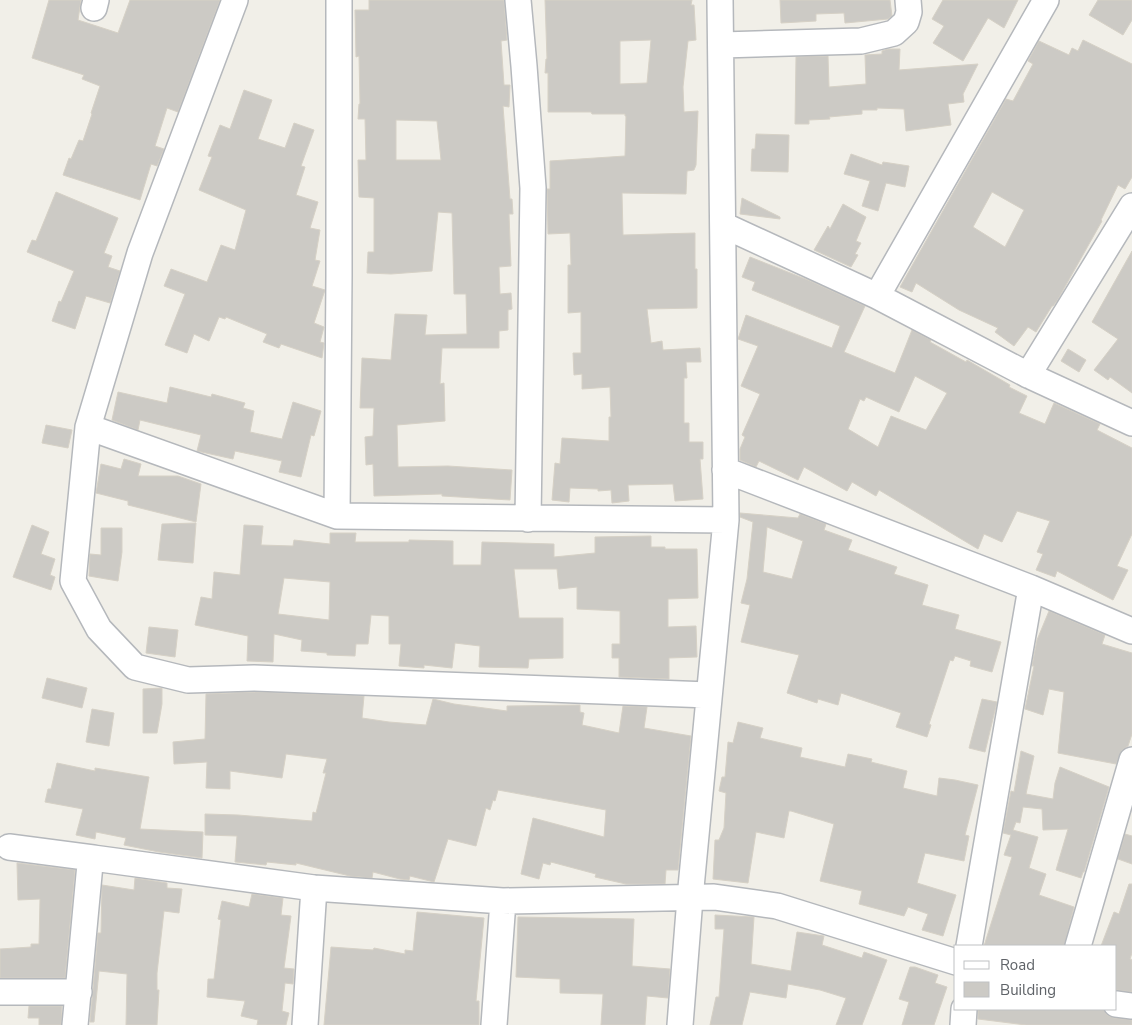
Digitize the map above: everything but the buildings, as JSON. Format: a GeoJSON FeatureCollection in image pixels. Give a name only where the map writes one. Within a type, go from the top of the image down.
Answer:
{"type":"FeatureCollection","features":[{"type":"Feature","properties":{"kind":"street"},"geometry":{"type":"LineString","coordinates":[[235,0],[140,252],[88,427],[73,581],[99,629],[135,666],[188,680],[254,678],[709,696]]}},
{"type":"Feature","properties":{"kind":"street"},"geometry":{"type":"LineString","coordinates":[[337,516],[340,0]]}},
{"type":"Feature","properties":{"kind":"street"},"geometry":{"type":"LineString","coordinates":[[518,0],[533,188],[528,519]]}},
{"type":"Feature","properties":{"kind":"street"},"geometry":{"type":"LineString","coordinates":[[680,1025],[690,898],[726,520],[720,0]]}},
{"type":"Feature","properties":{"kind":"street"},"geometry":{"type":"LineString","coordinates":[[722,45],[860,41],[894,33],[906,22],[909,12],[908,0]]}},
{"type":"Feature","properties":{"kind":"street"},"geometry":{"type":"LineString","coordinates":[[877,296],[1046,0]]}},
{"type":"Feature","properties":{"kind":"street"},"geometry":{"type":"LineString","coordinates":[[1028,375],[1132,206]]}},
{"type":"Feature","properties":{"kind":"street"},"geometry":{"type":"LineString","coordinates":[[722,226],[877,296],[1028,375],[1132,423]]}},
{"type":"Feature","properties":{"kind":"street"},"geometry":{"type":"LineString","coordinates":[[88,427],[337,516],[726,520]]}},
{"type":"Feature","properties":{"kind":"street"},"geometry":{"type":"LineString","coordinates":[[725,470],[1031,588],[1129,623]]}},
{"type":"Feature","properties":{"kind":"street"},"geometry":{"type":"LineString","coordinates":[[969,945],[1031,588]]}},
{"type":"Feature","properties":{"kind":"street"},"geometry":{"type":"LineString","coordinates":[[1078,945],[1132,760]]}},
{"type":"Feature","properties":{"kind":"street"},"geometry":{"type":"LineString","coordinates":[[9,847],[314,888],[503,901],[714,897],[776,906],[954,961]]}},
{"type":"Feature","properties":{"kind":"street"},"geometry":{"type":"LineString","coordinates":[[76,1025],[90,864],[93,858]]}},
{"type":"Feature","properties":{"kind":"street"},"geometry":{"type":"LineString","coordinates":[[305,1025],[314,888]]}},
{"type":"Feature","properties":{"kind":"street"},"geometry":{"type":"LineString","coordinates":[[494,1025],[503,901]]}},
{"type":"Feature","properties":{"kind":"street"},"geometry":{"type":"LineString","coordinates":[[0,992],[79,992]]}},
{"type":"Feature","properties":{"kind":"street"},"geometry":{"type":"LineString","coordinates":[[1117,1004],[1132,1006]]}},
{"type":"Feature","properties":{"kind":"street"},"geometry":{"type":"LineString","coordinates":[[963,1025],[964,1010]]}}]}
